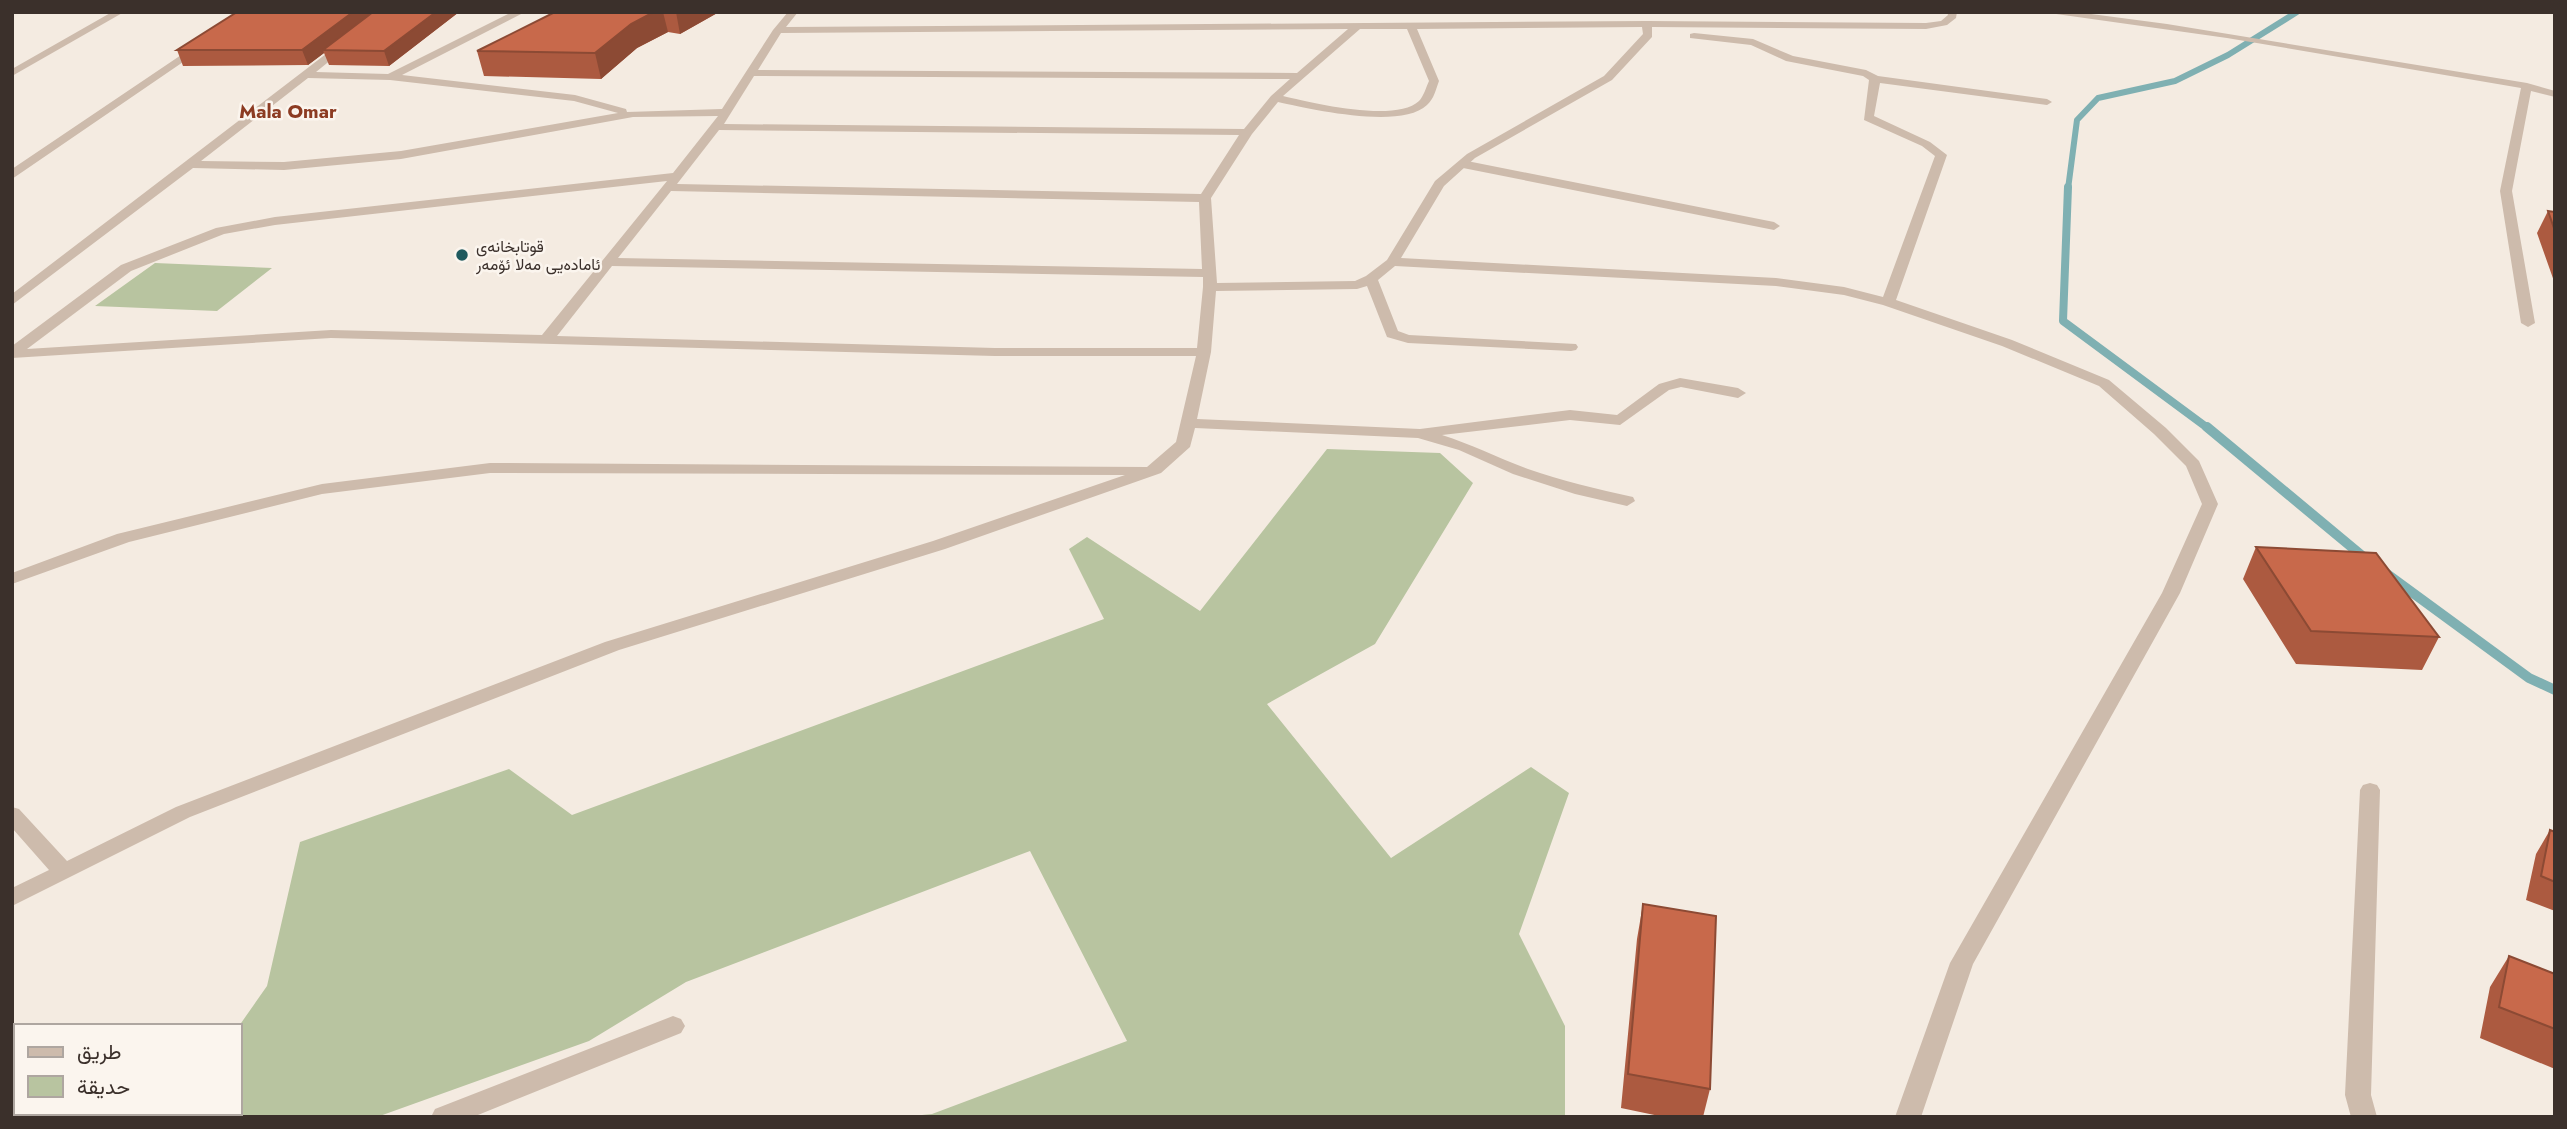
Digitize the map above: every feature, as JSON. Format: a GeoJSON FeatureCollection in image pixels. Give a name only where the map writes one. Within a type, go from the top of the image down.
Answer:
{"type":"FeatureCollection","features":[{"type":"Feature","properties":{"kind":"street"},"geometry":{"type":"LineString","coordinates":[[12,73],[119,12]]}},
{"type":"Feature","properties":{"kind":"street"},"geometry":{"type":"LineString","coordinates":[[390,77],[520,12]]}},
{"type":"Feature","properties":{"kind":"street"},"geometry":{"type":"LineString","coordinates":[[545,341],[670,181],[716,127],[778,30],[793,12]]}},
{"type":"Feature","properties":{"kind":"street"},"geometry":{"type":"LineString","coordinates":[[778,30],[1926,26],[1944,23],[1953,16],[1952,12]]}},
{"type":"Feature","properties":{"kind":"street"},"geometry":{"type":"LineString","coordinates":[[2047,12],[2124,20],[2269,42],[2527,86],[2555,94]]}},
{"type":"Feature","properties":{"kind":"street"},"geometry":{"type":"LineString","coordinates":[[12,898],[183,812],[612,646],[939,545],[1155,470],[1184,444],[1204,352],[1209,280],[1205,198],[1247,132],[1275,98],[1357,26]]}},
{"type":"Feature","properties":{"kind":"street"},"geometry":{"type":"LineString","coordinates":[[1275,98],[1353,113],[1403,112],[1419,106],[1425,101],[1434,81],[1411,26]]}},
{"type":"Feature","properties":{"kind":"street"},"geometry":{"type":"LineString","coordinates":[[1648,29],[1753,42],[1790,59],[1866,73],[1875,79],[2047,102]]}},
{"type":"Feature","properties":{"kind":"street"},"geometry":{"type":"LineString","coordinates":[[608,262],[1357,285],[1371,279],[1392,262],[1439,184],[1471,156],[1608,78],[1648,29]]}},
{"type":"Feature","properties":{"kind":"street"},"geometry":{"type":"LineString","coordinates":[[12,302],[357,36]]}},
{"type":"Feature","properties":{"kind":"street"},"geometry":{"type":"LineString","coordinates":[[12,175],[210,41]]}},
{"type":"Feature","properties":{"kind":"street"},"geometry":{"type":"LineString","coordinates":[[750,73],[1302,76]]}},
{"type":"Feature","properties":{"kind":"street"},"geometry":{"type":"LineString","coordinates":[[306,75],[390,77],[575,98],[632,114]]}},
{"type":"Feature","properties":{"kind":"street"},"geometry":{"type":"LineString","coordinates":[[1875,79],[1868,118],[1926,144],[1941,155],[1888,302]]}},
{"type":"Feature","properties":{"kind":"street"},"geometry":{"type":"LineString","coordinates":[[2527,86],[2506,191],[2528,323]]}},
{"type":"Feature","properties":{"kind":"street"},"geometry":{"type":"LineString","coordinates":[[189,164],[284,166],[401,155],[632,114],[726,112]]}},
{"type":"Feature","properties":{"kind":"street"},"geometry":{"type":"LineString","coordinates":[[716,127],[1247,132]]}},
{"type":"Feature","properties":{"kind":"street"},"geometry":{"type":"LineString","coordinates":[[1462,164],[1774,226]]}},
{"type":"Feature","properties":{"kind":"street"},"geometry":{"type":"LineString","coordinates":[[12,354],[126,268],[171,248],[221,231],[275,221],[670,181],[1205,198]]}},
{"type":"Feature","properties":{"kind":"street"},"geometry":{"type":"LineString","coordinates":[[1392,262],[1776,282],[1844,290],[1888,302],[2007,343],[2104,383],[2160,431],[2193,464],[2210,504],[2171,593],[1962,963],[1908,1117]]}},
{"type":"Feature","properties":{"kind":"street"},"geometry":{"type":"LineString","coordinates":[[1371,279],[1392,334],[1408,339],[1571,346]]}},
{"type":"Feature","properties":{"kind":"street"},"geometry":{"type":"LineString","coordinates":[[12,354],[331,334],[982,351],[1204,352]]}},
{"type":"Feature","properties":{"kind":"street"},"geometry":{"type":"LineString","coordinates":[[1188,423],[1419,433],[1570,415],[1620,420],[1664,387],[1680,382],[1738,393]]}},
{"type":"Feature","properties":{"kind":"street"},"geometry":{"type":"LineString","coordinates":[[1419,433],[1465,447],[1519,471],[1581,491],[1627,501]]}},
{"type":"Feature","properties":{"kind":"street"},"geometry":{"type":"LineString","coordinates":[[12,579],[123,538],[322,489],[490,468],[1155,470]]}},
{"type":"Feature","properties":{"kind":"street"},"geometry":{"type":"LineString","coordinates":[[2364,1117],[2358,1096],[2370,790]]}},
{"type":"Feature","properties":{"kind":"street"},"geometry":{"type":"LineString","coordinates":[[12,814],[64,872]]}},
{"type":"Feature","properties":{"kind":"street"},"geometry":{"type":"LineString","coordinates":[[444,1117],[673,1026]]}},
{"type":"Feature","properties":{"kind":"green space"},"geometry":{"type":"Polygon","coordinates":[[[155,263],[272,268],[217,311],[95,306],[155,263]]]}},
{"type":"Feature","properties":{"kind":"green space"},"geometry":{"type":"Polygon","coordinates":[[[1327,449],[1440,453],[1473,483],[1375,644],[1267,704],[1391,858],[1531,767],[1569,793],[1519,934],[1565,1026],[1565,1117],[902,1117],[932,1114],[1127,1041],[1030,851],[686,982],[589,1041],[377,1117],[175,1117],[242,1115],[240,1024],[267,986],[300,842],[509,769],[572,815],[1104,619],[1069,549],[1087,537],[1200,611],[1327,449]]]}},
{"type":"Feature","properties":{"kind":"building"},"geometry":{"type":"Polygon","coordinates":[[[237,12],[353,12],[302,50],[177,50],[237,12]]]}},
{"type":"Feature","properties":{"kind":"building"},"geometry":{"type":"Polygon","coordinates":[[[373,12],[436,12],[384,51],[323,50],[373,12]]]}},
{"type":"Feature","properties":{"kind":"building"},"geometry":{"type":"Polygon","coordinates":[[[555,12],[654,12],[631,24],[595,53],[477,51],[555,12]]]}},
{"type":"Feature","properties":{"kind":"building"},"geometry":{"type":"Polygon","coordinates":[[[2548,211],[2555,212],[2555,231],[2548,211]]]}},
{"type":"Feature","properties":{"kind":"building"},"geometry":{"type":"Polygon","coordinates":[[[2256,547],[2376,553],[2439,637],[2311,631],[2256,547]]]}},
{"type":"Feature","properties":{"kind":"building"},"geometry":{"type":"Polygon","coordinates":[[[2550,830],[2555,832],[2555,882],[2541,876],[2550,830]]]}},
{"type":"Feature","properties":{"kind":"building"},"geometry":{"type":"Polygon","coordinates":[[[1643,904],[1716,916],[1710,1089],[1628,1074],[1643,904]]]}},
{"type":"Feature","properties":{"kind":"building"},"geometry":{"type":"Polygon","coordinates":[[[2509,956],[2555,974],[2555,1029],[2499,1007],[2509,956]]]}},
{"type":"Feature","properties":{"kind":"waterway"},"geometry":{"type":"LineString","coordinates":[[2068,189],[2077,120],[2098,98],[2175,81],[2228,55],[2297,12]]}},
{"type":"Feature","properties":{"kind":"waterway"},"geometry":{"type":"LineString","coordinates":[[2068,187],[2063,321],[2209,429]]}},
{"type":"Feature","properties":{"kind":"waterway"},"geometry":{"type":"LineString","coordinates":[[2207,427],[2366,559]]}},
{"type":"Feature","properties":{"kind":"waterway"},"geometry":{"type":"LineString","coordinates":[[2387,574],[2529,678],[2555,690]]}},
{"type":"Feature","properties":{"kind":"place","name":"قوتابخانەی ئامادەیی مەلا ئۆمەر"},"geometry":{"type":"Point","coordinates":[462,255]}},
{"type":"Feature","properties":{"kind":"district","name":"Mala Omar"},"geometry":{"type":"Point","coordinates":[288,111]}}]}
